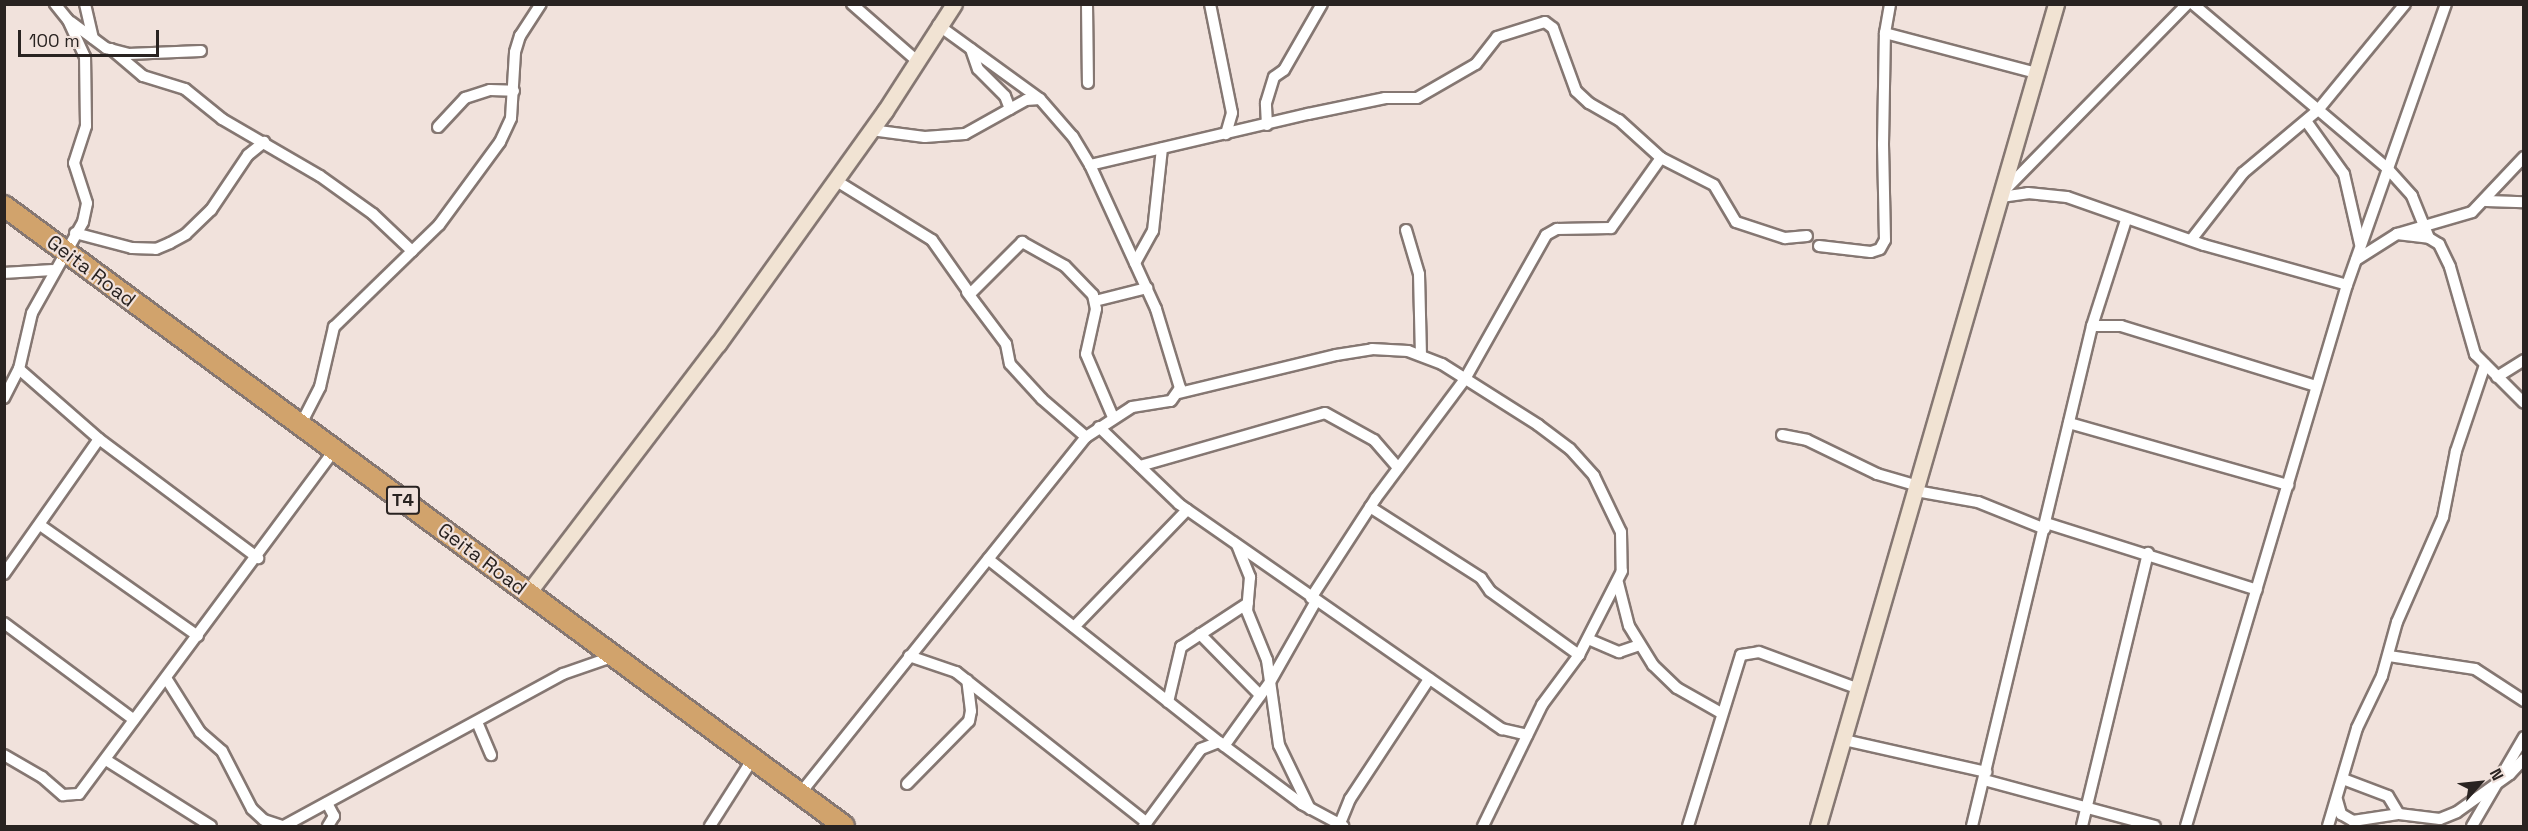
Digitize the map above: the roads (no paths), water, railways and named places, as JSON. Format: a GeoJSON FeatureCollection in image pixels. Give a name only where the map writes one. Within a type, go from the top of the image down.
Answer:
{"type":"FeatureCollection","features":[{"type":"Feature","properties":{"kind":"highway","name":"Geita Road"},"geometry":{"type":"LineString","coordinates":[[4,206],[335,449],[612,657],[844,826]]}},
{"type":"Feature","properties":{"kind":"main road"},"geometry":{"type":"LineString","coordinates":[[528,593],[718,344],[871,130],[938,25],[954,4]]}},
{"type":"Feature","properties":{"kind":"main road"},"geometry":{"type":"LineString","coordinates":[[1818,826],[2056,4]]}},
{"type":"Feature","properties":{"kind":"street"},"geometry":{"type":"LineString","coordinates":[[55,4],[68,20],[111,49],[143,76],[185,90],[222,119],[264,142],[366,208],[412,251]]}},
{"type":"Feature","properties":{"kind":"street"},"geometry":{"type":"LineString","coordinates":[[86,4],[93,39]]}},
{"type":"Feature","properties":{"kind":"street"},"geometry":{"type":"LineString","coordinates":[[301,424],[320,387],[334,327],[439,225],[500,142],[511,118],[514,91],[513,68],[520,36],[541,4]]}},
{"type":"Feature","properties":{"kind":"street"},"geometry":{"type":"LineString","coordinates":[[852,4],[916,60]]}},
{"type":"Feature","properties":{"kind":"street"},"geometry":{"type":"LineString","coordinates":[[1087,4],[1088,84]]}},
{"type":"Feature","properties":{"kind":"street"},"geometry":{"type":"LineString","coordinates":[[1210,4],[1232,113],[1226,134]]}},
{"type":"Feature","properties":{"kind":"street"},"geometry":{"type":"LineString","coordinates":[[1267,125],[1266,103],[1274,77],[1284,70],[1322,4]]}},
{"type":"Feature","properties":{"kind":"street"},"geometry":{"type":"LineString","coordinates":[[1818,246],[1871,252],[1880,249],[1885,240],[1882,166],[1885,33],[1890,4]]}},
{"type":"Feature","properties":{"kind":"street"},"geometry":{"type":"LineString","coordinates":[[2002,195],[2187,4]]}},
{"type":"Feature","properties":{"kind":"street"},"geometry":{"type":"LineString","coordinates":[[2193,4],[2388,169],[2412,196],[2429,238],[2445,253],[2472,346],[2485,365],[2523,403]]}},
{"type":"Feature","properties":{"kind":"street"},"geometry":{"type":"LineString","coordinates":[[2191,240],[2244,173],[2318,110],[2405,4]]}},
{"type":"Feature","properties":{"kind":"street"},"geometry":{"type":"LineString","coordinates":[[2186,826],[2347,285],[2446,4]]}},
{"type":"Feature","properties":{"kind":"street"},"geometry":{"type":"LineString","coordinates":[[4,398],[19,369],[32,313],[52,270],[75,233],[87,203],[74,163],[86,126],[83,90],[86,67],[68,20]]}},
{"type":"Feature","properties":{"kind":"street"},"geometry":{"type":"LineString","coordinates":[[1090,165],[1384,98],[1425,95],[1476,64],[1497,37],[1545,22],[1553,28],[1581,97],[1619,120],[1661,158],[1714,185],[1736,222],[1785,238],[1807,236]]}},
{"type":"Feature","properties":{"kind":"street"},"geometry":{"type":"LineString","coordinates":[[938,25],[1040,99],[1056,114],[1090,165],[1147,288],[1171,349],[1180,381],[1179,393]]}},
{"type":"Feature","properties":{"kind":"street"},"geometry":{"type":"LineString","coordinates":[[1885,33],[2036,73]]}},
{"type":"Feature","properties":{"kind":"street"},"geometry":{"type":"LineString","coordinates":[[111,49],[129,54],[201,51]]}},
{"type":"Feature","properties":{"kind":"street"},"geometry":{"type":"LineString","coordinates":[[971,49],[978,69],[1005,96],[1010,109]]}},
{"type":"Feature","properties":{"kind":"street"},"geometry":{"type":"LineString","coordinates":[[438,127],[465,98],[490,90],[514,91]]}},
{"type":"Feature","properties":{"kind":"street"},"geometry":{"type":"LineString","coordinates":[[871,130],[925,137],[965,134],[1026,100],[1040,99]]}},
{"type":"Feature","properties":{"kind":"street"},"geometry":{"type":"LineString","coordinates":[[2306,121],[2344,174],[2361,246]]}},
{"type":"Feature","properties":{"kind":"street"},"geometry":{"type":"LineString","coordinates":[[75,233],[132,248],[156,249],[170,243],[186,234],[211,210],[248,155],[264,142]]}},
{"type":"Feature","properties":{"kind":"street"},"geometry":{"type":"LineString","coordinates":[[1135,263],[1153,234],[1162,148]]}},
{"type":"Feature","properties":{"kind":"street"},"geometry":{"type":"LineString","coordinates":[[2356,260],[2397,234],[2464,216],[2486,201],[2523,157]]}},
{"type":"Feature","properties":{"kind":"street"},"geometry":{"type":"LineString","coordinates":[[909,656],[946,667],[967,680],[1145,825],[1201,749],[1221,744],[1270,682],[1314,600],[1370,507],[1464,379],[1546,235],[1557,228],[1611,228],[1661,158]]}},
{"type":"Feature","properties":{"kind":"street"},"geometry":{"type":"LineString","coordinates":[[835,180],[932,240],[1006,344],[1010,364],[1042,399],[1086,437]]}},
{"type":"Feature","properties":{"kind":"street"},"geometry":{"type":"LineString","coordinates":[[2002,195],[2028,193],[2057,195],[2126,220],[2347,285]]}},
{"type":"Feature","properties":{"kind":"street"},"geometry":{"type":"LineString","coordinates":[[2486,201],[2523,201]]}},
{"type":"Feature","properties":{"kind":"street"},"geometry":{"type":"LineString","coordinates":[[1972,826],[2046,526],[2092,326],[2126,220]]}},
{"type":"Feature","properties":{"kind":"street"},"geometry":{"type":"LineString","coordinates":[[1406,230],[1419,274],[1421,355]]}},
{"type":"Feature","properties":{"kind":"street"},"geometry":{"type":"LineString","coordinates":[[2397,234],[2429,238]]}},
{"type":"Feature","properties":{"kind":"street"},"geometry":{"type":"LineString","coordinates":[[967,292],[970,294],[978,289],[1024,241],[1065,266],[1090,291],[1095,302],[1086,354],[1113,417]]}},
{"type":"Feature","properties":{"kind":"street"},"geometry":{"type":"LineString","coordinates":[[4,273],[52,270]]}},
{"type":"Feature","properties":{"kind":"street"},"geometry":{"type":"LineString","coordinates":[[1095,302],[1147,288]]}},
{"type":"Feature","properties":{"kind":"street"},"geometry":{"type":"LineString","coordinates":[[2092,326],[2121,326],[2316,386]]}},
{"type":"Feature","properties":{"kind":"street"},"geometry":{"type":"LineString","coordinates":[[799,795],[1086,437],[1099,427],[1132,407],[1172,400],[1179,393],[1363,350],[1392,350],[1421,355],[1464,379],[1562,443],[1594,476],[1621,532],[1624,553],[1618,582],[1579,655],[1545,700],[1527,735],[1513,770],[1483,826]]}},
{"type":"Feature","properties":{"kind":"street"},"geometry":{"type":"LineString","coordinates":[[2497,377],[2523,360]]}},
{"type":"Feature","properties":{"kind":"street"},"geometry":{"type":"LineString","coordinates":[[2328,826],[2357,728],[2389,656],[2397,622],[2443,517],[2456,451],[2485,365]]}},
{"type":"Feature","properties":{"kind":"street"},"geometry":{"type":"LineString","coordinates":[[19,369],[99,439],[258,558]]}},
{"type":"Feature","properties":{"kind":"street"},"geometry":{"type":"LineString","coordinates":[[1140,466],[1325,413],[1374,440],[1398,468]]}},
{"type":"Feature","properties":{"kind":"street"},"geometry":{"type":"LineString","coordinates":[[2069,423],[2288,485]]}},
{"type":"Feature","properties":{"kind":"street"},"geometry":{"type":"LineString","coordinates":[[1099,427],[1187,510],[1502,729],[1527,735]]}},
{"type":"Feature","properties":{"kind":"street"},"geometry":{"type":"LineString","coordinates":[[1782,435],[1807,440],[1877,474],[1917,489],[1978,502],[2046,526],[2148,553],[2257,590]]}},
{"type":"Feature","properties":{"kind":"street"},"geometry":{"type":"LineString","coordinates":[[4,574],[99,439]]}},
{"type":"Feature","properties":{"kind":"street"},"geometry":{"type":"LineString","coordinates":[[4,755],[71,797],[79,794],[258,558],[335,449]]}},
{"type":"Feature","properties":{"kind":"street"},"geometry":{"type":"LineString","coordinates":[[1370,507],[1481,578],[1490,591],[1579,655]]}},
{"type":"Feature","properties":{"kind":"street"},"geometry":{"type":"LineString","coordinates":[[1074,627],[1187,510]]}},
{"type":"Feature","properties":{"kind":"street"},"geometry":{"type":"LineString","coordinates":[[40,525],[198,636]]}},
{"type":"Feature","properties":{"kind":"street"},"geometry":{"type":"LineString","coordinates":[[1237,545],[1250,577],[1248,603],[1270,682],[1279,745],[1310,809]]}},
{"type":"Feature","properties":{"kind":"street"},"geometry":{"type":"LineString","coordinates":[[2082,826],[2148,553]]}},
{"type":"Feature","properties":{"kind":"street"},"geometry":{"type":"LineString","coordinates":[[988,559],[1221,744],[1310,809],[1340,826],[1350,799],[1429,679]]}},
{"type":"Feature","properties":{"kind":"street"},"geometry":{"type":"LineString","coordinates":[[1618,582],[1622,608],[1639,645],[1665,679],[1721,713]]}},
{"type":"Feature","properties":{"kind":"street"},"geometry":{"type":"LineString","coordinates":[[1168,702],[1180,649],[1248,603]]}},
{"type":"Feature","properties":{"kind":"street"},"geometry":{"type":"LineString","coordinates":[[4,623],[134,720]]}},
{"type":"Feature","properties":{"kind":"street"},"geometry":{"type":"LineString","coordinates":[[1200,634],[1260,695]]}},
{"type":"Feature","properties":{"kind":"street"},"geometry":{"type":"LineString","coordinates":[[1588,639],[1619,652],[1639,645]]}},
{"type":"Feature","properties":{"kind":"street"},"geometry":{"type":"LineString","coordinates":[[1688,826],[1736,661],[1746,651],[1759,652],[1859,689]]}},
{"type":"Feature","properties":{"kind":"street"},"geometry":{"type":"LineString","coordinates":[[2389,656],[2475,669],[2523,701]]}},
{"type":"Feature","properties":{"kind":"street"},"geometry":{"type":"LineString","coordinates":[[166,678],[200,732],[222,751],[252,809],[260,817],[284,826],[573,669],[612,657]]}},
{"type":"Feature","properties":{"kind":"street"},"geometry":{"type":"LineString","coordinates":[[907,784],[969,721],[972,711],[967,680]]}},
{"type":"Feature","properties":{"kind":"street"},"geometry":{"type":"LineString","coordinates":[[477,722],[491,755]]}},
{"type":"Feature","properties":{"kind":"street"},"geometry":{"type":"LineString","coordinates":[[2472,826],[2523,737]]}},
{"type":"Feature","properties":{"kind":"street"},"geometry":{"type":"LineString","coordinates":[[1844,740],[1985,776],[2155,826]]}},
{"type":"Feature","properties":{"kind":"street"},"geometry":{"type":"LineString","coordinates":[[2430,826],[2497,784],[2523,759]]}},
{"type":"Feature","properties":{"kind":"street"},"geometry":{"type":"LineString","coordinates":[[106,760],[211,826]]}},
{"type":"Feature","properties":{"kind":"street"},"geometry":{"type":"LineString","coordinates":[[710,826],[752,760]]}},
{"type":"Feature","properties":{"kind":"street"},"geometry":{"type":"LineString","coordinates":[[2343,779],[2388,796],[2398,814]]}},
{"type":"Feature","properties":{"kind":"street"},"geometry":{"type":"LineString","coordinates":[[2337,799],[2341,814],[2348,820],[2398,814],[2440,819]]}},
{"type":"Feature","properties":{"kind":"street"},"geometry":{"type":"LineString","coordinates":[[327,803],[334,816],[328,826]]}}]}
